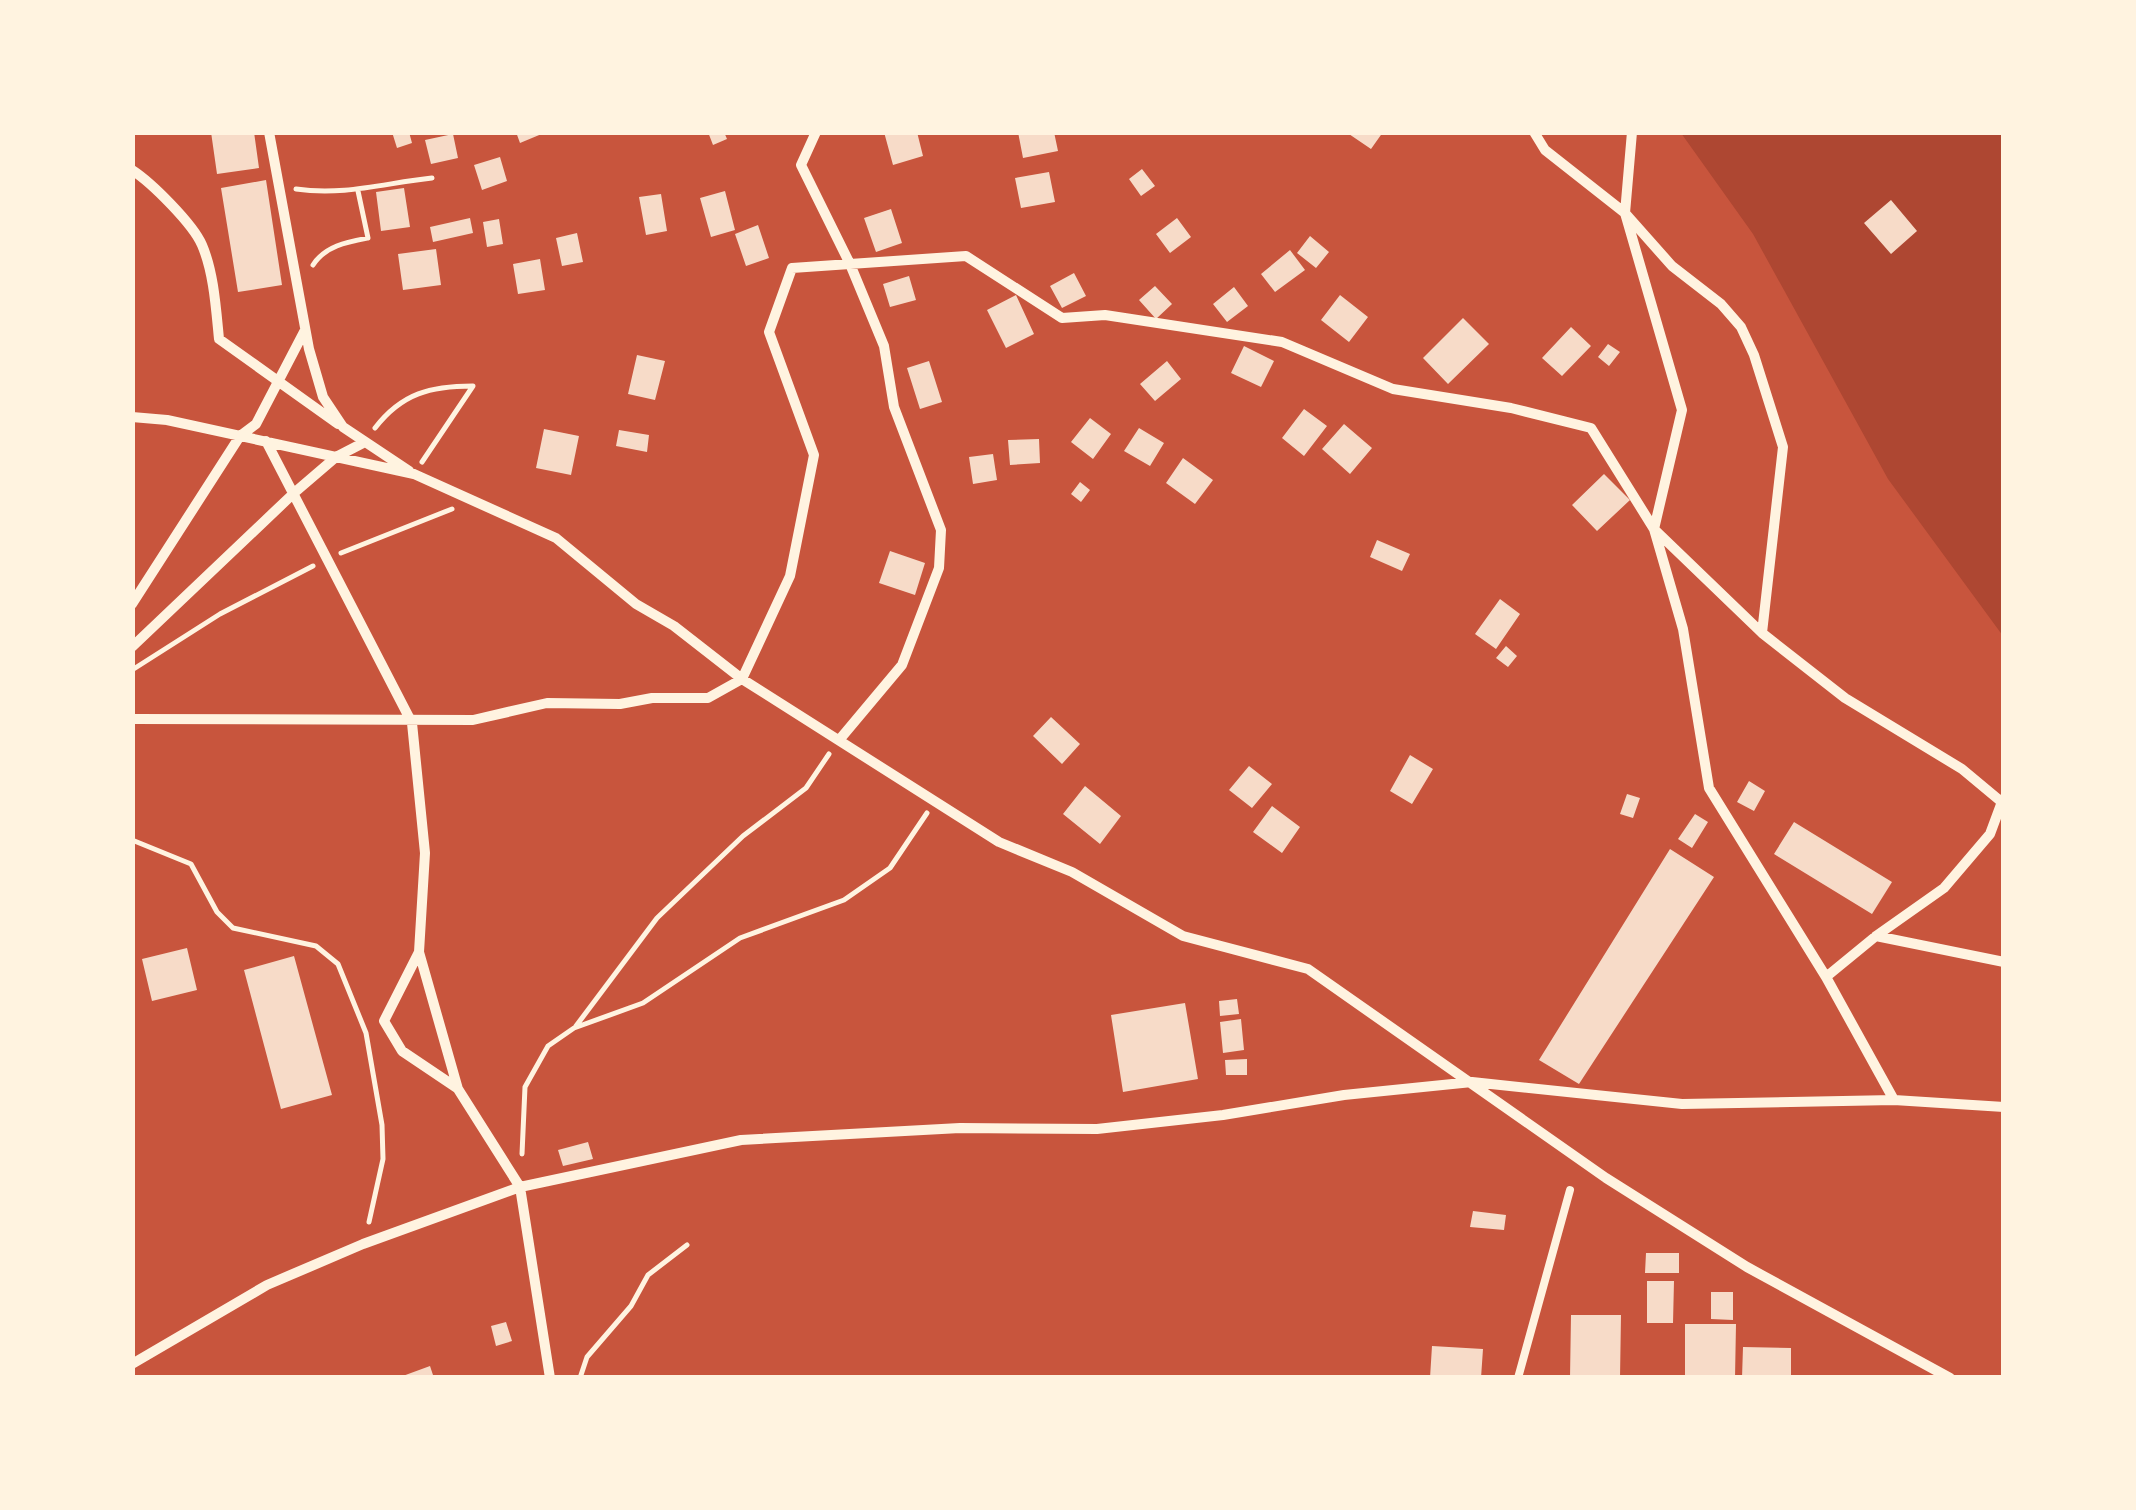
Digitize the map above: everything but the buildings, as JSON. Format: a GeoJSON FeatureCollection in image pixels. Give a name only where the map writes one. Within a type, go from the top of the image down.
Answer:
{"type":"FeatureCollection","features":[{"type":"Feature","properties":{"kind":"street"},"geometry":{"type":"LineString","coordinates":[[270,132],[305,329],[323,398],[343,427]]}},
{"type":"Feature","properties":{"kind":"street"},"geometry":{"type":"LineString","coordinates":[[816,132],[801,165],[850,264],[884,346],[894,407],[941,530],[939,568],[902,665],[840,739]]}},
{"type":"Feature","properties":{"kind":"street"},"geometry":{"type":"LineString","coordinates":[[1534,132],[1545,150],[1625,212],[1672,266],[1721,304],[1741,327],[1783,447],[1762,633]]}},
{"type":"Feature","properties":{"kind":"street"},"geometry":{"type":"LineString","coordinates":[[1632,132],[1625,212],[1682,410],[1654,529],[1683,629],[1709,788],[1826,978],[1894,1100]]}},
{"type":"Feature","properties":{"kind":"street"},"geometry":{"type":"LineString","coordinates":[[132,170],[151,182],[202,243],[220,339],[364,443],[414,474],[556,538],[636,604],[674,626],[742,679],[999,842],[1072,872],[1183,936],[1308,968],[1606,1178],[1747,1267],[1950,1378]]}},
{"type":"Feature","properties":{"kind":"street"},"geometry":{"type":"LineString","coordinates":[[132,720],[412,723],[473,720],[546,704],[708,698],[742,679],[790,576],[814,455],[769,332],[792,268],[966,256],[1062,318],[1105,315],[1282,342],[1392,389],[1511,408],[1592,428],[1654,529],[1762,633],[1845,698],[1962,770],[2003,802],[1990,834],[1944,888],[1876,936],[1826,978]]}},
{"type":"Feature","properties":{"kind":"street"},"geometry":{"type":"LineString","coordinates":[[132,604],[240,436],[256,424],[305,329]]}},
{"type":"Feature","properties":{"kind":"street"},"geometry":{"type":"LineString","coordinates":[[132,417],[266,441],[414,474]]}},
{"type":"Feature","properties":{"kind":"street"},"geometry":{"type":"LineString","coordinates":[[266,441],[412,723],[425,852],[419,952],[458,1089],[520,1187],[550,1378]]}},
{"type":"Feature","properties":{"kind":"street"},"geometry":{"type":"LineString","coordinates":[[132,647],[294,493],[336,457],[364,443]]}},
{"type":"Feature","properties":{"kind":"street"},"geometry":{"type":"LineString","coordinates":[[1876,936],[2004,962]]}},
{"type":"Feature","properties":{"kind":"street"},"geometry":{"type":"LineString","coordinates":[[419,952],[384,1021],[402,1051],[458,1089]]}},
{"type":"Feature","properties":{"kind":"street"},"geometry":{"type":"LineString","coordinates":[[132,1364],[267,1285],[363,1244],[520,1187],[741,1140],[960,1128],[1098,1129],[1223,1115],[1344,1095],[1472,1082],[1682,1104],[1894,1100],[2004,1107]]}},
{"type":"Feature","properties":{"kind":"lane"},"geometry":{"type":"LineString","coordinates":[[1518,1378],[1570,1190]]}},
{"type":"Feature","properties":{"kind":"path"},"geometry":{"type":"LineString","coordinates":[[278,187],[322,193],[358,191],[432,178]]}},
{"type":"Feature","properties":{"kind":"path"},"geometry":{"type":"LineString","coordinates":[[299,296],[316,259],[340,244],[368,238],[358,191]]}},
{"type":"Feature","properties":{"kind":"path"},"geometry":{"type":"LineString","coordinates":[[364,443],[382,419],[416,394],[436,386],[472,386],[414,474]]}},
{"type":"Feature","properties":{"kind":"path"},"geometry":{"type":"LineString","coordinates":[[132,670],[220,614],[327,558],[473,501]]}},
{"type":"Feature","properties":{"kind":"path"},"geometry":{"type":"LineString","coordinates":[[574,1028],[657,918],[743,836],[806,788],[840,739]]}},
{"type":"Feature","properties":{"kind":"path"},"geometry":{"type":"LineString","coordinates":[[520,1187],[524,1087],[548,1046],[574,1028],[642,1002],[740,938],[844,900],[890,868],[934,803]]}},
{"type":"Feature","properties":{"kind":"path"},"geometry":{"type":"LineString","coordinates":[[132,840],[192,864],[218,912],[232,928],[316,946],[338,964],[366,1033],[382,1125],[380,1186],[363,1244]]}},
{"type":"Feature","properties":{"kind":"path"},"geometry":{"type":"LineString","coordinates":[[580,1378],[587,1357],[631,1306],[648,1275],[687,1246]]}},
{"type":"Feature","properties":{"kind":"shaded area"},"geometry":{"type":"Polygon","coordinates":[[[1681,133],[2003,133],[2003,636],[1888,479],[1753,234],[1681,133]]]}}]}
